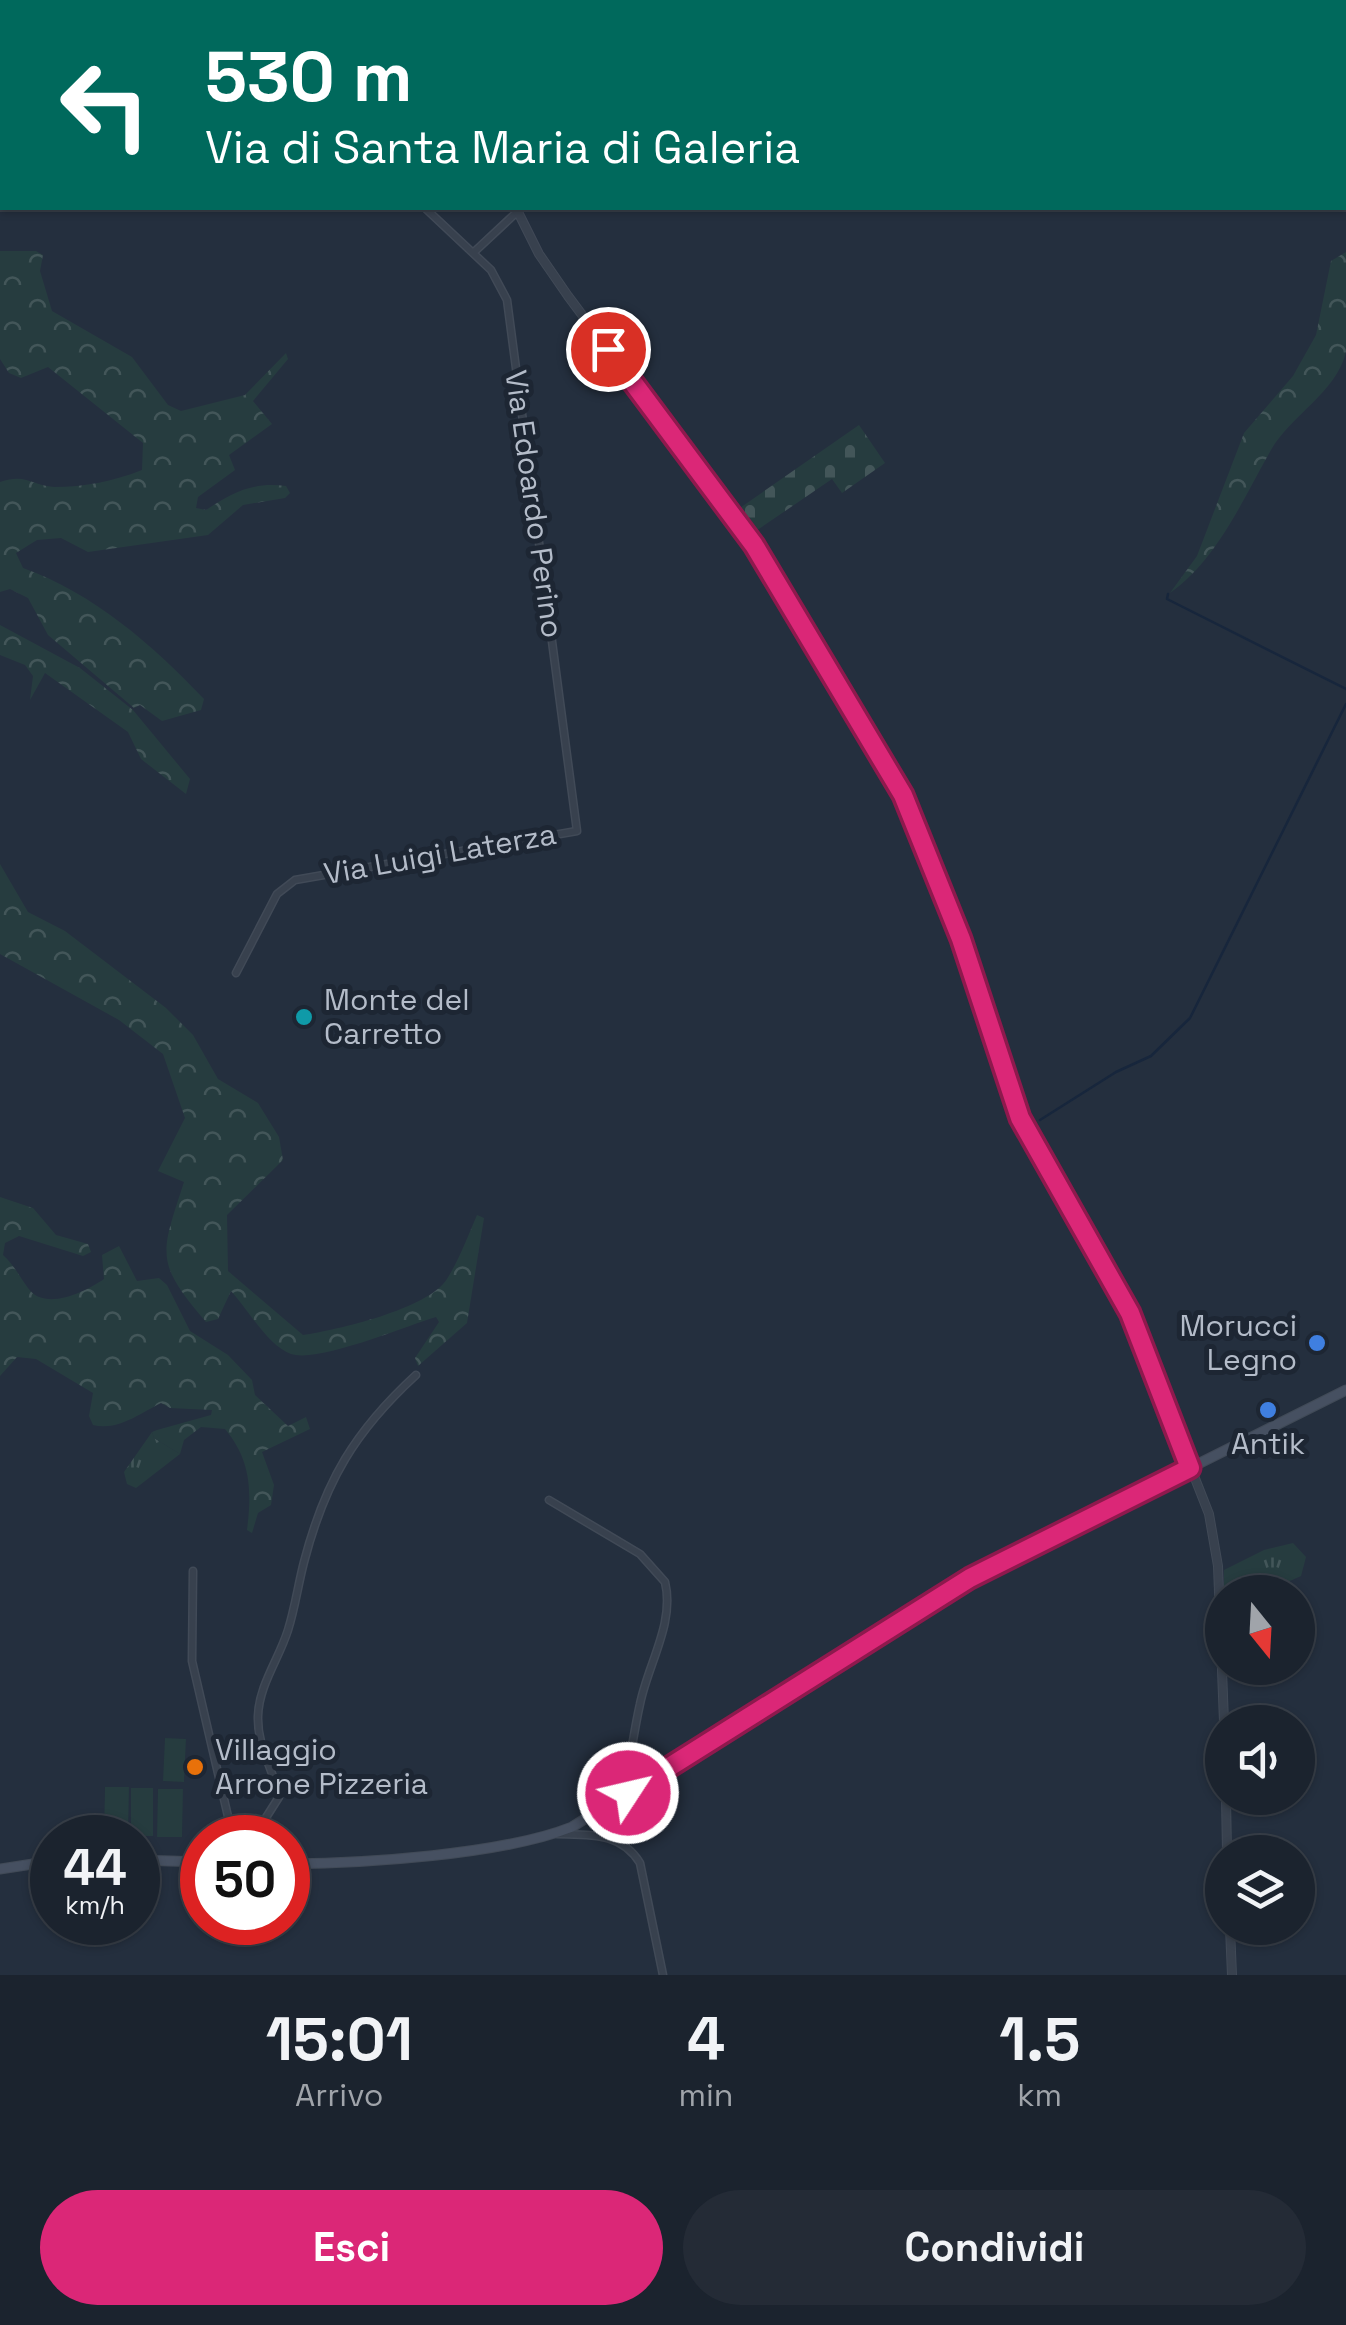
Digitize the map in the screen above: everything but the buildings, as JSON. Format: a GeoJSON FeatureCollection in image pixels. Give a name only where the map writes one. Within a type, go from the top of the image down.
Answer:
{"type":"FeatureCollection","features":[{"type":"Feature","properties":{"kind":"main road"},"geometry":{"type":"LineString","coordinates":[[310,1863],[353,1862],[556,1834],[622,1797],[714,1735],[970,1578],[1346,1390]]}},
{"type":"Feature","properties":{"kind":"main road"},"geometry":{"type":"LineString","coordinates":[[0,1869],[30,1864]]}},
{"type":"Feature","properties":{"kind":"street","name":"Via Edoardo Perino"},"geometry":{"type":"LineString","coordinates":[[427,210],[499,281],[507,300],[577,831]]}},
{"type":"Feature","properties":{"kind":"street"},"geometry":{"type":"LineString","coordinates":[[473,253],[517,210],[568,296],[762,557],[903,795],[954,922],[1020,1118],[1130,1313],[1190,1468],[1216,1544],[1223,1705]]}},
{"type":"Feature","properties":{"kind":"street","name":"Via Luigi Laterza"},"geometry":{"type":"LineString","coordinates":[[236,973],[277,894],[294,880],[577,831]]}},
{"type":"Feature","properties":{"kind":"street"},"geometry":{"type":"LineString","coordinates":[[267,1815],[278,1797],[260,1749],[261,1693],[290,1627],[305,1557],[338,1467],[373,1414],[416,1375]]}},
{"type":"Feature","properties":{"kind":"street"},"geometry":{"type":"LineString","coordinates":[[549,1500],[640,1554],[665,1582],[666,1616],[640,1704],[622,1797]]}},
{"type":"Feature","properties":{"kind":"street"},"geometry":{"type":"LineString","coordinates":[[192,1571],[192,1661],[228,1815]]}},
{"type":"Feature","properties":{"kind":"street"},"geometry":{"type":"LineString","coordinates":[[556,1834],[620,1840],[632,1850],[640,1864],[662,1975]]}},
{"type":"Feature","properties":{"kind":"street"},"geometry":{"type":"LineString","coordinates":[[1231,1945],[1232,1975]]}},
{"type":"Feature","properties":{"kind":"green space"},"geometry":{"type":"Polygon","coordinates":[[[0,251],[36,251],[43,255],[40,271],[52,311],[132,357],[168,405],[181,411],[245,395],[286,353],[288,359],[253,401],[272,424],[229,455],[235,470],[198,497],[196,508],[206,510],[253,487],[286,486],[290,493],[285,498],[243,505],[208,535],[88,552],[61,538],[37,540],[16,553],[23,568],[74,591],[143,640],[204,699],[201,710],[162,721],[140,705],[134,708],[48,635],[28,598],[10,589],[0,592],[0,482],[17,479],[66,487],[121,477],[142,470],[143,443],[48,367],[21,378],[9,373],[0,359],[0,251]]]}},
{"type":"Feature","properties":{"kind":"green space"},"geometry":{"type":"Polygon","coordinates":[[[1346,252],[1346,352],[1341,367],[1280,437],[1202,564],[1170,593],[1197,556],[1244,433],[1293,376],[1316,335],[1331,261],[1346,252]]]}},
{"type":"Feature","properties":{"kind":"green space"},"geometry":{"type":"Polygon","coordinates":[[[859,425],[885,463],[842,493],[832,479],[753,533],[737,510],[859,425]]]}},
{"type":"Feature","properties":{"kind":"green space"},"geometry":{"type":"Polygon","coordinates":[[[0,625],[80,668],[133,710],[190,779],[186,794],[141,759],[128,732],[45,673],[30,700],[33,676],[25,665],[0,655],[0,625]]]}},
{"type":"Feature","properties":{"kind":"green space"},"geometry":{"type":"Polygon","coordinates":[[[0,864],[28,912],[65,931],[166,1008],[193,1035],[218,1079],[258,1103],[279,1137],[283,1160],[227,1215],[228,1271],[303,1335],[337,1328],[402,1309],[437,1290],[451,1272],[477,1215],[484,1218],[467,1323],[418,1366],[415,1358],[439,1322],[436,1317],[341,1349],[304,1355],[291,1354],[274,1343],[231,1291],[218,1319],[206,1322],[178,1285],[167,1257],[170,1227],[184,1182],[158,1171],[185,1118],[163,1054],[119,1020],[0,954],[0,864]]]}},
{"type":"Feature","properties":{"kind":"green space"},"geometry":{"type":"Polygon","coordinates":[[[0,1197],[33,1208],[56,1235],[88,1244],[91,1252],[83,1256],[19,1236],[5,1243],[3,1255],[35,1295],[55,1299],[96,1284],[104,1279],[102,1255],[119,1246],[137,1281],[159,1278],[167,1285],[190,1331],[228,1355],[252,1380],[255,1395],[288,1426],[306,1417],[310,1429],[262,1452],[274,1485],[271,1505],[258,1513],[252,1533],[247,1530],[249,1489],[245,1464],[225,1429],[201,1427],[184,1440],[180,1454],[154,1438],[152,1432],[211,1415],[212,1410],[170,1408],[161,1403],[120,1424],[93,1425],[89,1416],[93,1393],[36,1359],[17,1357],[0,1376],[0,1197]]]}},
{"type":"Feature","properties":{"kind":"green space"},"geometry":{"type":"Polygon","coordinates":[[[152,1432],[154,1438],[180,1454],[136,1488],[127,1484],[124,1472],[152,1432]]]}},
{"type":"Feature","properties":{"kind":"green space"},"geometry":{"type":"Polygon","coordinates":[[[1293,1543],[1306,1557],[1301,1575],[1224,1575],[1224,1570],[1264,1550],[1293,1543]]]}},
{"type":"Feature","properties":{"kind":"green space"},"geometry":{"type":"Polygon","coordinates":[[[165,1738],[186,1739],[184,1782],[163,1781],[165,1738]]]}},
{"type":"Feature","properties":{"kind":"green space"},"geometry":{"type":"Polygon","coordinates":[[[105,1787],[129,1787],[128,1815],[104,1815],[105,1787]]]}},
{"type":"Feature","properties":{"kind":"green space"},"geometry":{"type":"Polygon","coordinates":[[[131,1788],[153,1788],[153,1815],[131,1815],[131,1788]]]}},
{"type":"Feature","properties":{"kind":"green space"},"geometry":{"type":"Polygon","coordinates":[[[158,1789],[183,1789],[180,1837],[160,1837],[158,1789]]]}},
{"type":"Feature","properties":{"kind":"waterway"},"geometry":{"type":"LineString","coordinates":[[1168,594],[1167,599],[1346,689]]}},
{"type":"Feature","properties":{"kind":"waterway"},"geometry":{"type":"LineString","coordinates":[[1040,1120],[1116,1072],[1151,1056],[1190,1018],[1346,704]]}},
{"type":"Feature","properties":{"kind":"place","name":"Monte del Carretto"},"geometry":{"type":"Point","coordinates":[304,1017]}},
{"type":"Feature","properties":{"kind":"place","name":"Morucci Legno"},"geometry":{"type":"Point","coordinates":[1317,1343]}},
{"type":"Feature","properties":{"kind":"place","name":"Antik"},"geometry":{"type":"Point","coordinates":[1268,1410]}},
{"type":"Feature","properties":{"kind":"place","name":"Villaggio Arrone Pizzeria"},"geometry":{"type":"Point","coordinates":[195,1767]}},
{"type":"Feature","properties":{"kind":"route"},"geometry":{"type":"LineString","coordinates":[[608,349],[754,545],[802,619],[903,795],[961,939],[1020,1118],[1130,1313],[1190,1468],[970,1578],[724,1728],[628,1793]]}}]}
